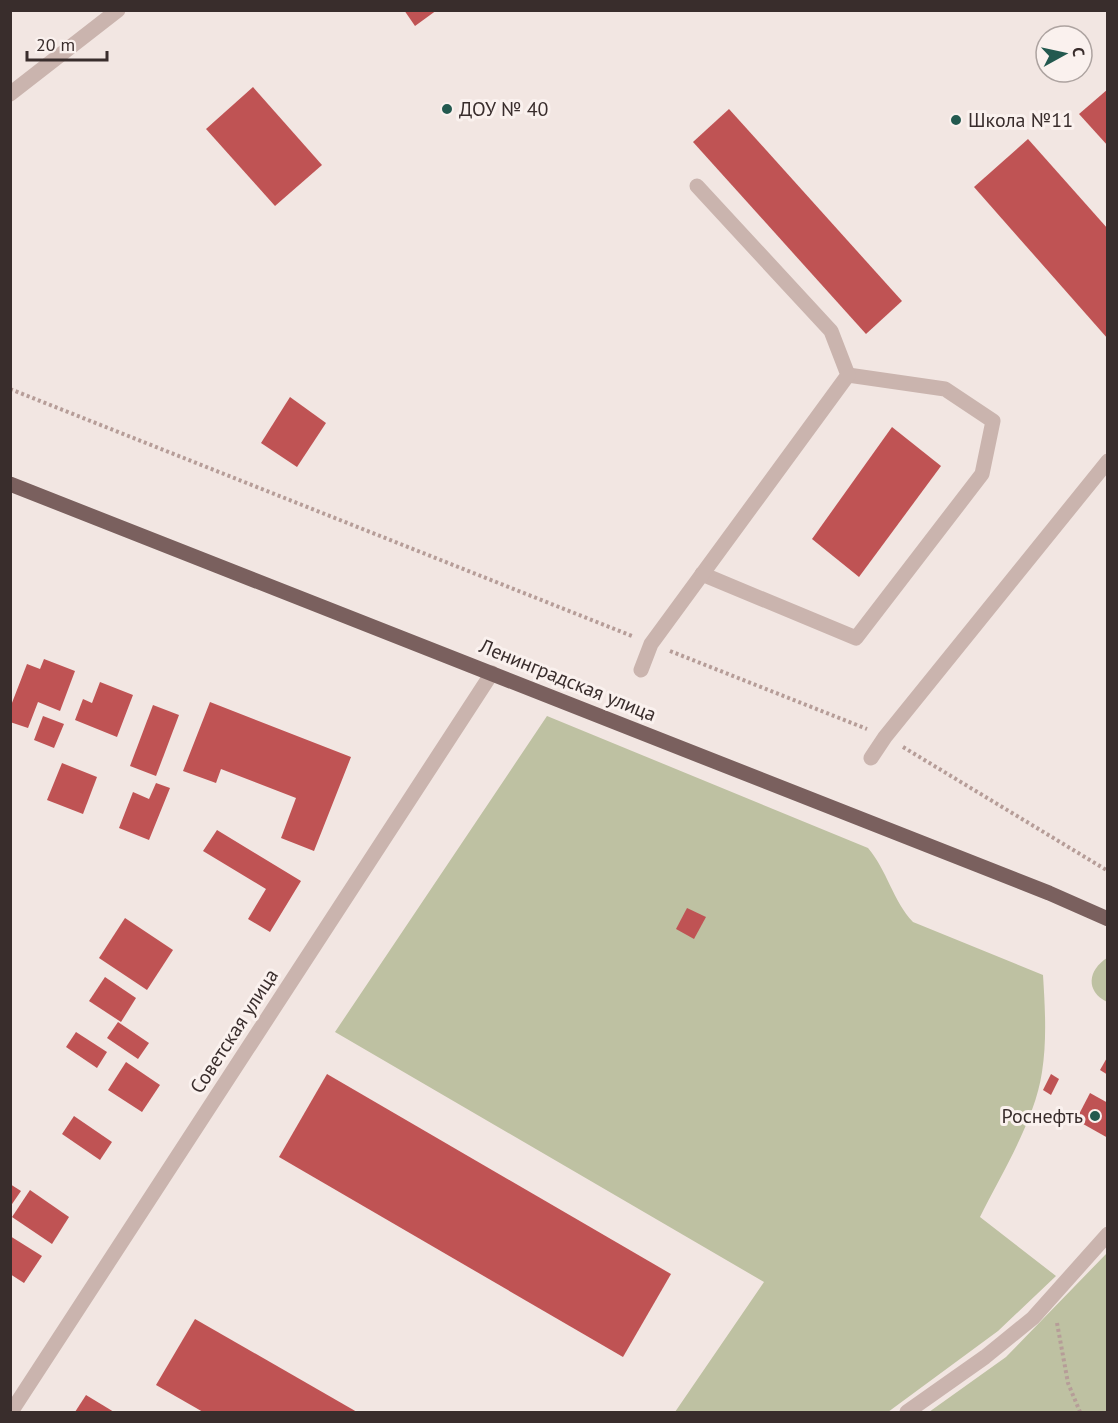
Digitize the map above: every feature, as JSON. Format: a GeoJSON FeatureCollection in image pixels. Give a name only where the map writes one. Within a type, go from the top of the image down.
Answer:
{"type":"FeatureCollection","features":[{"type":"Feature","properties":{"kind":"main road","name":"Ленинградская улица"},"geometry":{"type":"LineString","coordinates":[[10,484],[1049,893],[1107,919]]}},
{"type":"Feature","properties":{"kind":"street"},"geometry":{"type":"LineString","coordinates":[[10,94],[118,10]]}},
{"type":"Feature","properties":{"kind":"street"},"geometry":{"type":"LineString","coordinates":[[697,186],[831,331],[848,375]]}},
{"type":"Feature","properties":{"kind":"street"},"geometry":{"type":"LineString","coordinates":[[702,574],[856,638],[981,474],[993,420],[945,389],[848,375]]}},
{"type":"Feature","properties":{"kind":"street"},"geometry":{"type":"LineString","coordinates":[[641,670],[651,644],[848,375]]}},
{"type":"Feature","properties":{"kind":"street"},"geometry":{"type":"LineString","coordinates":[[871,759],[885,737],[1107,460]]}},
{"type":"Feature","properties":{"kind":"street","name":"Советская улица"},"geometry":{"type":"LineString","coordinates":[[11,1413],[492,673]]}},
{"type":"Feature","properties":{"kind":"street"},"geometry":{"type":"LineString","coordinates":[[907,1413],[1033,1318],[1107,1234]]}},
{"type":"Feature","properties":{"kind":"path"},"geometry":{"type":"LineString","coordinates":[[10,389],[885,737],[1107,871]]}},
{"type":"Feature","properties":{"kind":"path"},"geometry":{"type":"LineString","coordinates":[[1055,1295],[1059,1344],[1068,1383],[1080,1413]]}},
{"type":"Feature","properties":{"kind":"green space"},"geometry":{"type":"Polygon","coordinates":[[[547,716],[868,848],[900,905],[913,922],[1043,975],[1045,1048],[1038,1090],[1017,1146],[980,1217],[1056,1276],[998,1331],[888,1412],[675,1412],[764,1282],[335,1032],[547,716]]]}},
{"type":"Feature","properties":{"kind":"green space"},"geometry":{"type":"Polygon","coordinates":[[[1107,958],[1107,1002],[1095,992],[1092,980],[1096,968],[1107,958]]]}},
{"type":"Feature","properties":{"kind":"green space"},"geometry":{"type":"Polygon","coordinates":[[[1107,1253],[1107,1412],[929,1412],[1006,1357],[1107,1253]]]}},
{"type":"Feature","properties":{"kind":"building"},"geometry":{"type":"Polygon","coordinates":[[[404,10],[437,10],[415,26],[404,10]]]}},
{"type":"Feature","properties":{"kind":"building"},"geometry":{"type":"Polygon","coordinates":[[[253,87],[322,165],[275,206],[206,129],[253,87]]]}},
{"type":"Feature","properties":{"kind":"building"},"geometry":{"type":"Polygon","coordinates":[[[1108,89],[1108,146],[1079,114],[1108,89]]]}},
{"type":"Feature","properties":{"kind":"building"},"geometry":{"type":"Polygon","coordinates":[[[729,109],[902,301],[866,334],[693,142],[729,109]]]}},
{"type":"Feature","properties":{"kind":"building"},"geometry":{"type":"Polygon","coordinates":[[[1028,139],[1108,229],[1108,339],[974,187],[1028,139]]]}},
{"type":"Feature","properties":{"kind":"building"},"geometry":{"type":"Polygon","coordinates":[[[290,397],[326,423],[297,467],[261,443],[290,397]]]}},
{"type":"Feature","properties":{"kind":"building"},"geometry":{"type":"Polygon","coordinates":[[[892,427],[941,466],[859,577],[812,539],[892,427]]]}},
{"type":"Feature","properties":{"kind":"building"},"geometry":{"type":"Polygon","coordinates":[[[44,659],[75,671],[60,711],[38,702],[28,728],[10,722],[10,708],[27,664],[40,669],[44,659]]]}},
{"type":"Feature","properties":{"kind":"building"},"geometry":{"type":"Polygon","coordinates":[[[100,682],[133,695],[117,737],[75,720],[83,699],[92,703],[100,682]]]}},
{"type":"Feature","properties":{"kind":"building"},"geometry":{"type":"Polygon","coordinates":[[[210,702],[351,757],[314,851],[281,838],[296,798],[221,769],[216,783],[183,771],[210,702]]]}},
{"type":"Feature","properties":{"kind":"building"},"geometry":{"type":"Polygon","coordinates":[[[153,705],[179,715],[156,776],[130,766],[153,705]]]}},
{"type":"Feature","properties":{"kind":"building"},"geometry":{"type":"Polygon","coordinates":[[[43,716],[64,724],[54,748],[34,740],[43,716]]]}},
{"type":"Feature","properties":{"kind":"building"},"geometry":{"type":"Polygon","coordinates":[[[62,763],[97,777],[83,814],[47,800],[62,763]]]}},
{"type":"Feature","properties":{"kind":"building"},"geometry":{"type":"Polygon","coordinates":[[[156,783],[170,788],[149,840],[119,828],[133,792],[149,799],[156,783]]]}},
{"type":"Feature","properties":{"kind":"building"},"geometry":{"type":"Polygon","coordinates":[[[217,830],[301,881],[270,932],[248,919],[266,889],[203,851],[217,830]]]}},
{"type":"Feature","properties":{"kind":"building"},"geometry":{"type":"Polygon","coordinates":[[[687,908],[706,917],[694,939],[676,929],[687,908]]]}},
{"type":"Feature","properties":{"kind":"building"},"geometry":{"type":"Polygon","coordinates":[[[125,918],[173,950],[147,990],[99,958],[125,918]]]}},
{"type":"Feature","properties":{"kind":"building"},"geometry":{"type":"Polygon","coordinates":[[[105,977],[136,998],[121,1022],[89,1001],[105,977]]]}},
{"type":"Feature","properties":{"kind":"building"},"geometry":{"type":"Polygon","coordinates":[[[118,1022],[149,1043],[138,1059],[107,1038],[118,1022]]]}},
{"type":"Feature","properties":{"kind":"building"},"geometry":{"type":"Polygon","coordinates":[[[76,1032],[107,1052],[97,1068],[66,1047],[76,1032]]]}},
{"type":"Feature","properties":{"kind":"building"},"geometry":{"type":"Polygon","coordinates":[[[1108,1056],[1108,1075],[1100,1070],[1108,1056]]]}},
{"type":"Feature","properties":{"kind":"building"},"geometry":{"type":"Polygon","coordinates":[[[126,1062],[160,1085],[142,1112],[108,1090],[126,1062]]]}},
{"type":"Feature","properties":{"kind":"building"},"geometry":{"type":"Polygon","coordinates":[[[327,1074],[671,1274],[623,1357],[279,1157],[327,1074]]]}},
{"type":"Feature","properties":{"kind":"building"},"geometry":{"type":"Polygon","coordinates":[[[1051,1074],[1059,1079],[1051,1095],[1043,1090],[1051,1074]]]}},
{"type":"Feature","properties":{"kind":"building"},"geometry":{"type":"Polygon","coordinates":[[[1090,1093],[1108,1103],[1108,1138],[1076,1120],[1090,1093]]]}},
{"type":"Feature","properties":{"kind":"building"},"geometry":{"type":"Polygon","coordinates":[[[74,1116],[112,1142],[100,1160],[62,1134],[74,1116]]]}},
{"type":"Feature","properties":{"kind":"building"},"geometry":{"type":"Polygon","coordinates":[[[10,1184],[21,1191],[10,1207],[10,1184]]]}},
{"type":"Feature","properties":{"kind":"building"},"geometry":{"type":"Polygon","coordinates":[[[30,1190],[69,1217],[52,1244],[12,1217],[30,1190]]]}},
{"type":"Feature","properties":{"kind":"building"},"geometry":{"type":"Polygon","coordinates":[[[10,1236],[42,1256],[24,1283],[10,1274],[10,1236]]]}},
{"type":"Feature","properties":{"kind":"building"},"geometry":{"type":"Polygon","coordinates":[[[195,1319],[357,1412],[203,1412],[156,1385],[195,1319]]]}},
{"type":"Feature","properties":{"kind":"building"},"geometry":{"type":"Polygon","coordinates":[[[86,1395],[114,1412],[75,1412],[86,1395]]]}},
{"type":"Feature","properties":{"kind":"place","name":"ДОУ № 40"},"geometry":{"type":"Point","coordinates":[447,109]}},
{"type":"Feature","properties":{"kind":"place","name":"Школа №11"},"geometry":{"type":"Point","coordinates":[956,120]}},
{"type":"Feature","properties":{"kind":"place","name":"Роснефть"},"geometry":{"type":"Point","coordinates":[1095,1116]}}]}
